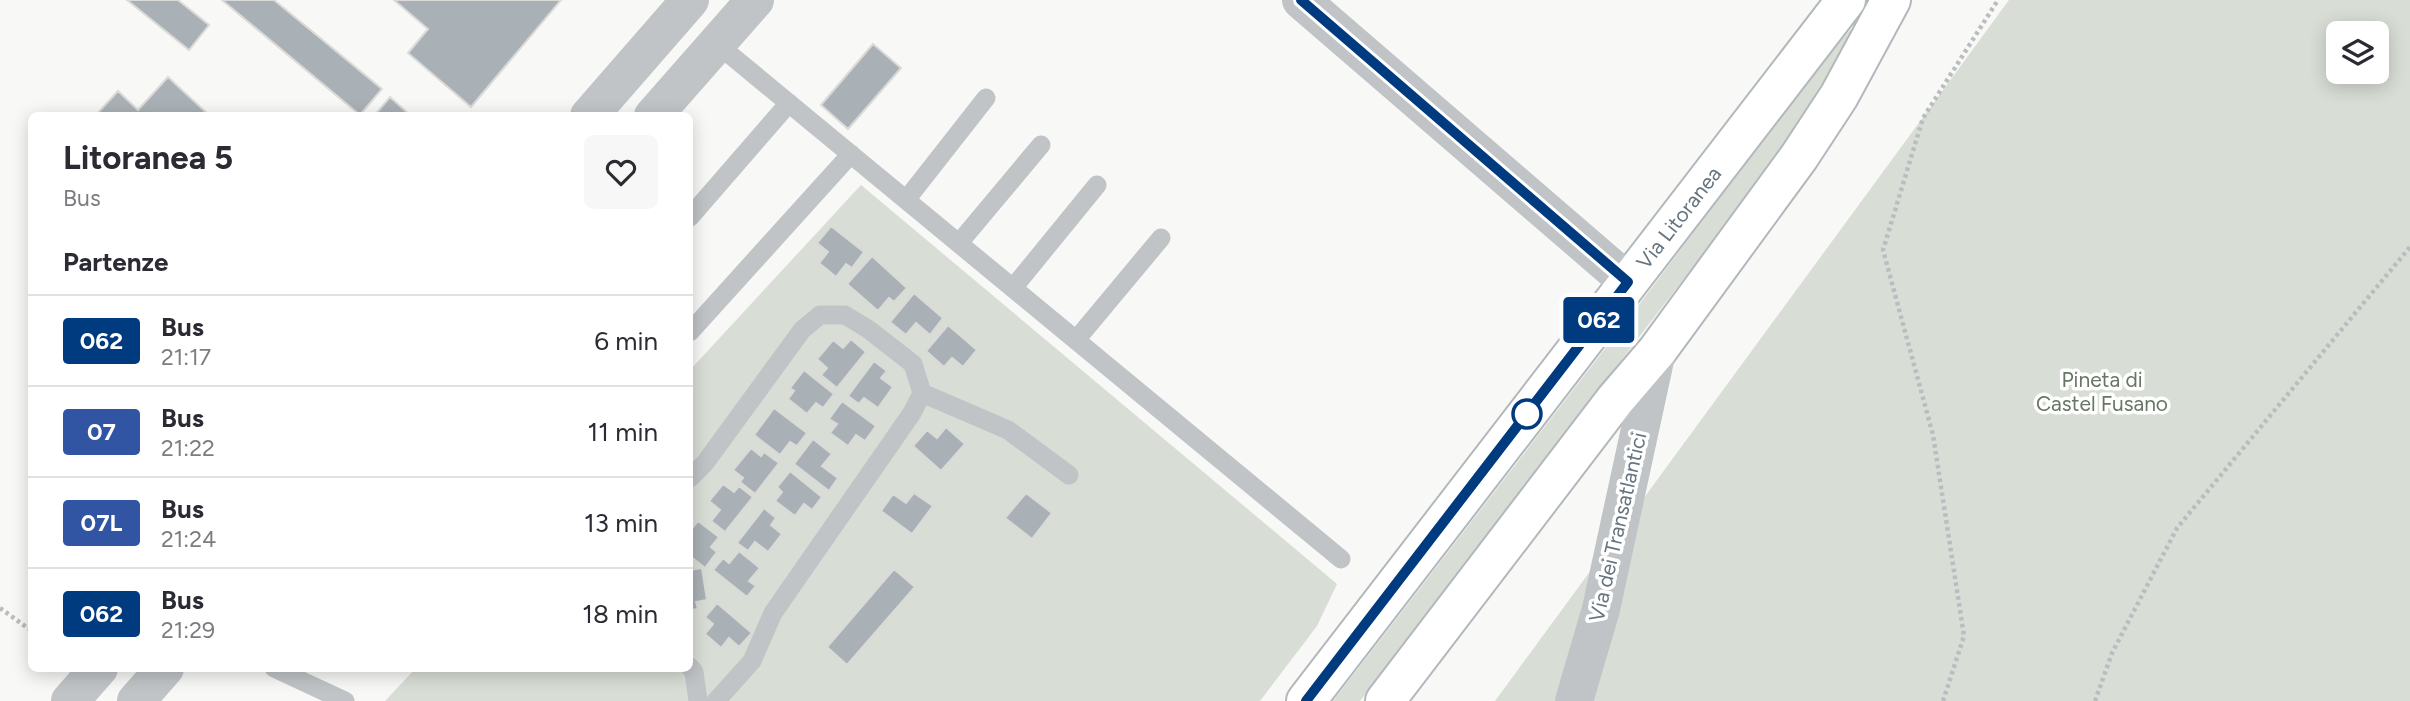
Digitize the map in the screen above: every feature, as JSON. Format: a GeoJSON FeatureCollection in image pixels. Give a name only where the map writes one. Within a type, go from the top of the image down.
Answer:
{"type":"FeatureCollection","features":[{"type":"Feature","properties":{"kind":"main road","name":"Via Litoranea"},"geometry":{"type":"LineString","coordinates":[[1306,701],[1846,0]]}},
{"type":"Feature","properties":{"kind":"main road"},"geometry":{"type":"LineString","coordinates":[[1385,701],[1615,400],[1657,351],[1799,157],[1839,96],[1891,0]]}},
{"type":"Feature","properties":{"kind":"street"},"geometry":{"type":"LineString","coordinates":[[656,112],[755,0]]}},
{"type":"Feature","properties":{"kind":"street"},"geometry":{"type":"LineString","coordinates":[[1301,0],[1628,282]]}},
{"type":"Feature","properties":{"kind":"street"},"geometry":{"type":"LineString","coordinates":[[592,112],[684,7],[716,43]]}},
{"type":"Feature","properties":{"kind":"street","name":"Via dei Transatlantici"},"geometry":{"type":"LineString","coordinates":[[1574,701],[1601,609],[1657,351]]}},
{"type":"Feature","properties":{"kind":"street"},"geometry":{"type":"LineString","coordinates":[[70,701],[95,672]]}},
{"type":"Feature","properties":{"kind":"street"},"geometry":{"type":"LineString","coordinates":[[136,701],[161,672]]}},
{"type":"Feature","properties":{"kind":"lane"},"geometry":{"type":"LineString","coordinates":[[716,43],[1341,559]]}},
{"type":"Feature","properties":{"kind":"lane"},"geometry":{"type":"LineString","coordinates":[[906,200],[986,98]]}},
{"type":"Feature","properties":{"kind":"lane"},"geometry":{"type":"LineString","coordinates":[[693,214],[789,103]]}},
{"type":"Feature","properties":{"kind":"lane"},"geometry":{"type":"LineString","coordinates":[[958,243],[1041,145]]}},
{"type":"Feature","properties":{"kind":"lane"},"geometry":{"type":"LineString","coordinates":[[693,329],[851,154]]}},
{"type":"Feature","properties":{"kind":"lane"},"geometry":{"type":"LineString","coordinates":[[1013,288],[1097,185]]}},
{"type":"Feature","properties":{"kind":"lane"},"geometry":{"type":"LineString","coordinates":[[1076,341],[1161,238]]}},
{"type":"Feature","properties":{"kind":"lane"},"geometry":{"type":"LineString","coordinates":[[693,475],[705,463],[802,330],[820,315],[845,315],[913,364],[922,393],[912,413],[773,613],[752,661],[716,701]]}},
{"type":"Feature","properties":{"kind":"lane"},"geometry":{"type":"LineString","coordinates":[[922,393],[1009,430],[1069,475]]}},
{"type":"Feature","properties":{"kind":"lane"},"geometry":{"type":"LineString","coordinates":[[693,671],[698,701]]}},
{"type":"Feature","properties":{"kind":"lane"},"geometry":{"type":"LineString","coordinates":[[283,672],[345,701]]}},
{"type":"Feature","properties":{"kind":"path"},"geometry":{"type":"LineString","coordinates":[[1943,701],[1964,636],[1933,435],[1883,250],[1923,118],[1998,0]]}},
{"type":"Feature","properties":{"kind":"path"},"geometry":{"type":"LineString","coordinates":[[2095,701],[2112,653],[2177,528],[2410,247]]}},
{"type":"Feature","properties":{"kind":"path"},"geometry":{"type":"LineString","coordinates":[[0,608],[28,628]]}},
{"type":"Feature","properties":{"kind":"green space","name":"Pineta di Castel Fusano"},"geometry":{"type":"Polygon","coordinates":[[[2009,0],[2410,0],[2410,701],[1495,701],[2009,0]]]}},
{"type":"Feature","properties":{"kind":"green space"},"geometry":{"type":"Polygon","coordinates":[[[1850,30],[1852,32],[1849,38],[1817,92],[1761,178],[1360,701],[1333,701],[1651,289],[1814,71],[1850,30]]]}},
{"type":"Feature","properties":{"kind":"green space"},"geometry":{"type":"Polygon","coordinates":[[[861,185],[1337,584],[1317,626],[1260,701],[385,701],[412,672],[693,672],[693,367],[861,185]]]}},
{"type":"Feature","properties":{"kind":"building"},"geometry":{"type":"Polygon","coordinates":[[[127,0],[178,0],[209,25],[189,50],[127,0]]]}},
{"type":"Feature","properties":{"kind":"building"},"geometry":{"type":"Polygon","coordinates":[[[222,0],[274,0],[382,89],[363,112],[356,112],[222,0]]]}},
{"type":"Feature","properties":{"kind":"building"},"geometry":{"type":"Polygon","coordinates":[[[394,0],[561,0],[471,107],[408,53],[428,29],[394,0]]]}},
{"type":"Feature","properties":{"kind":"building"},"geometry":{"type":"Polygon","coordinates":[[[873,44],[901,68],[848,129],[821,105],[873,44]]]}},
{"type":"Feature","properties":{"kind":"building"},"geometry":{"type":"Polygon","coordinates":[[[168,77],[206,112],[99,112],[118,91],[138,110],[168,77]]]}},
{"type":"Feature","properties":{"kind":"building"},"geometry":{"type":"Polygon","coordinates":[[[390,97],[407,112],[377,112],[390,97]]]}},
{"type":"Feature","properties":{"kind":"building"},"geometry":{"type":"Polygon","coordinates":[[[831,226],[864,252],[852,268],[846,264],[836,277],[819,263],[828,252],[817,243],[831,226]]]}},
{"type":"Feature","properties":{"kind":"building"},"geometry":{"type":"Polygon","coordinates":[[[872,256],[907,288],[894,302],[889,298],[878,311],[847,284],[872,256]]]}},
{"type":"Feature","properties":{"kind":"building"},"geometry":{"type":"Polygon","coordinates":[[[914,293],[943,318],[930,335],[916,323],[906,335],[890,322],[914,293]]]}},
{"type":"Feature","properties":{"kind":"building"},"geometry":{"type":"Polygon","coordinates":[[[948,325],[977,350],[963,367],[952,358],[944,367],[926,351],[948,325]]]}},
{"type":"Feature","properties":{"kind":"building"},"geometry":{"type":"Polygon","coordinates":[[[851,339],[866,352],[837,388],[821,375],[827,368],[817,359],[833,340],[843,348],[851,339]]]}},
{"type":"Feature","properties":{"kind":"building"},"geometry":{"type":"Polygon","coordinates":[[[874,361],[887,371],[881,378],[893,387],[878,408],[864,398],[859,404],[848,396],[874,361]]]}},
{"type":"Feature","properties":{"kind":"building"},"geometry":{"type":"Polygon","coordinates":[[[804,370],[834,394],[823,408],[816,403],[807,414],[788,399],[794,391],[790,388],[804,370]]]}},
{"type":"Feature","properties":{"kind":"building"},"geometry":{"type":"Polygon","coordinates":[[[842,401],[876,426],[865,441],[856,435],[848,446],[830,433],[837,424],[829,419],[842,401]]]}},
{"type":"Feature","properties":{"kind":"building"},"geometry":{"type":"Polygon","coordinates":[[[774,408],[807,433],[797,446],[790,442],[780,455],[754,435],[774,408]]]}},
{"type":"Feature","properties":{"kind":"building"},"geometry":{"type":"Polygon","coordinates":[[[946,427],[965,444],[941,471],[913,446],[927,430],[937,438],[946,427]]]}},
{"type":"Feature","properties":{"kind":"building"},"geometry":{"type":"Polygon","coordinates":[[[813,439],[832,454],[822,466],[838,478],[829,491],[794,464],[813,439]]]}},
{"type":"Feature","properties":{"kind":"building"},"geometry":{"type":"Polygon","coordinates":[[[751,448],[761,456],[764,452],[779,463],[755,494],[740,482],[743,478],[733,470],[751,448]]]}},
{"type":"Feature","properties":{"kind":"building"},"geometry":{"type":"Polygon","coordinates":[[[790,471],[822,497],[812,510],[804,504],[795,516],[775,501],[782,492],[777,487],[790,471]]]}},
{"type":"Feature","properties":{"kind":"building"},"geometry":{"type":"Polygon","coordinates":[[[723,484],[734,492],[739,486],[753,497],[725,532],[711,521],[720,510],[709,501],[723,484]]]}},
{"type":"Feature","properties":{"kind":"building"},"geometry":{"type":"Polygon","coordinates":[[[914,493],[933,506],[912,534],[881,511],[893,494],[906,503],[914,493]]]}},
{"type":"Feature","properties":{"kind":"building"},"geometry":{"type":"Polygon","coordinates":[[[1026,493],[1052,513],[1032,539],[1005,518],[1026,493]]]}},
{"type":"Feature","properties":{"kind":"building"},"geometry":{"type":"Polygon","coordinates":[[[764,508],[776,518],[771,525],[782,534],[768,552],[755,542],[748,551],[737,543],[764,508]]]}},
{"type":"Feature","properties":{"kind":"building"},"geometry":{"type":"Polygon","coordinates":[[[698,521],[719,537],[711,547],[717,552],[705,568],[693,558],[693,527],[698,521]]]}},
{"type":"Feature","properties":{"kind":"building"},"geometry":{"type":"Polygon","coordinates":[[[739,551],[760,568],[749,581],[756,586],[747,597],[713,570],[723,558],[729,563],[739,551]]]}},
{"type":"Feature","properties":{"kind":"building"},"geometry":{"type":"Polygon","coordinates":[[[702,568],[707,600],[696,602],[698,609],[693,610],[693,570],[702,568]]]}},
{"type":"Feature","properties":{"kind":"building"},"geometry":{"type":"Polygon","coordinates":[[[894,569],[915,587],[847,665],[827,647],[894,569]]]}},
{"type":"Feature","properties":{"kind":"building"},"geometry":{"type":"Polygon","coordinates":[[[717,603],[752,633],[739,647],[729,638],[721,648],[705,634],[713,624],[705,617],[717,603]]]}},
{"type":"Feature","properties":{"kind":"bus line","name":"062"},"geometry":{"type":"LineString","coordinates":[[1301,0],[1628,282],[1306,701]]}}]}
